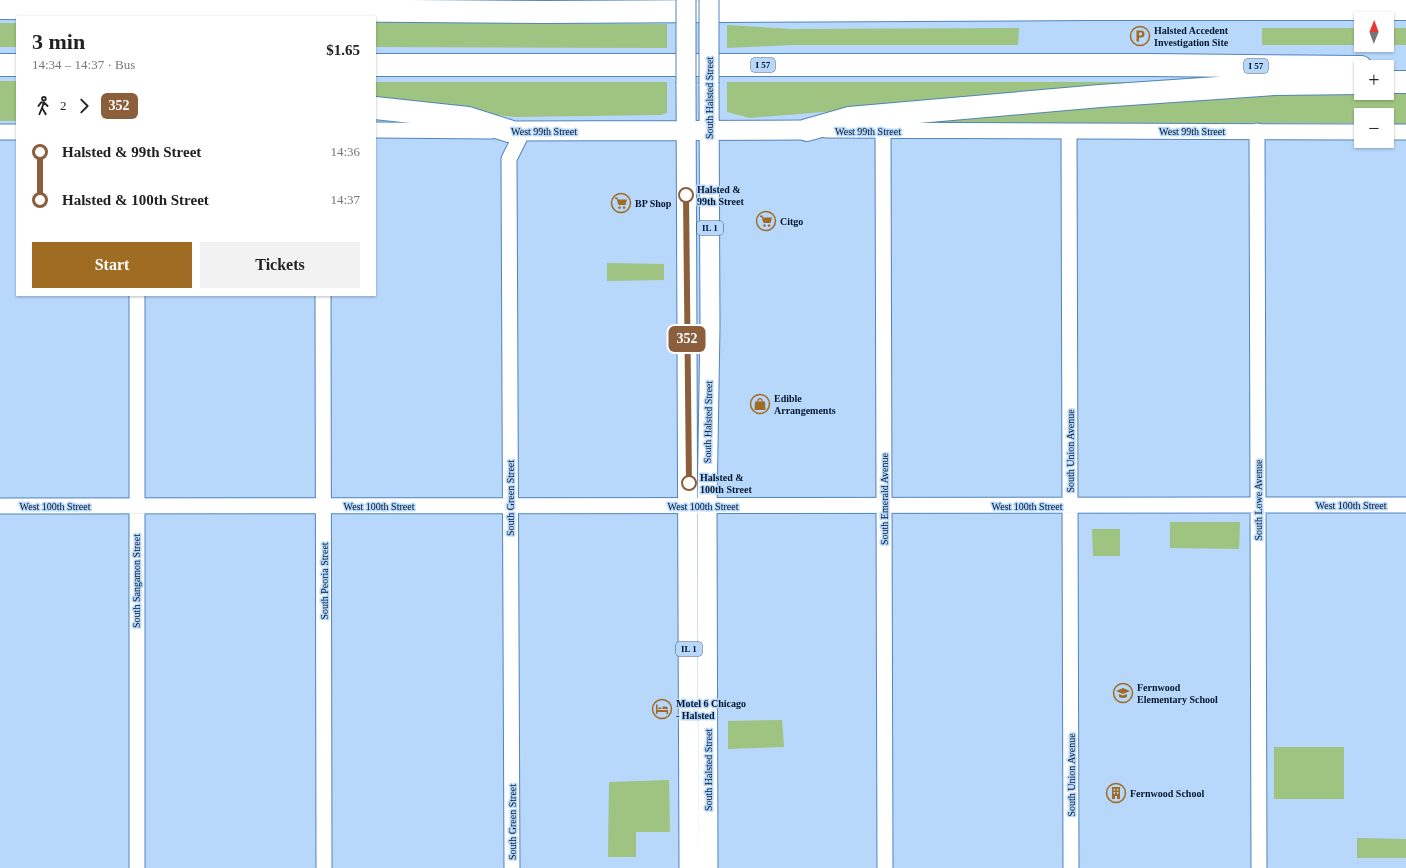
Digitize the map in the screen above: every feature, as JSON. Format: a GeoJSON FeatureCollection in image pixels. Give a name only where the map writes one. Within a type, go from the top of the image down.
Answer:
{"type":"FeatureCollection","features":[{"type":"Feature","properties":{"kind":"highway"},"geometry":{"type":"LineString","coordinates":[[0,8],[530,12],[1406,9]]}},
{"type":"Feature","properties":{"kind":"highway"},"geometry":{"type":"LineString","coordinates":[[0,65],[16,65]]}},
{"type":"Feature","properties":{"kind":"highway","name":"I 57"},"geometry":{"type":"LineString","coordinates":[[376,65],[1150,65],[1354,68]]}},
{"type":"Feature","properties":{"kind":"highway"},"geometry":{"type":"LineString","coordinates":[[1394,68],[1406,68]]}},
{"type":"Feature","properties":{"kind":"highway"},"geometry":{"type":"LineString","coordinates":[[1394,82],[1406,82]]}},
{"type":"Feature","properties":{"kind":"highway"},"geometry":{"type":"LineString","coordinates":[[807,130],[849,118],[1100,96],[1275,84],[1354,83]]}},
{"type":"Feature","properties":{"kind":"highway"},"geometry":{"type":"LineString","coordinates":[[376,108],[468,118],[516,131]]}},
{"type":"Feature","properties":{"kind":"main road","name":"South Halsted Street"},"geometry":{"type":"LineString","coordinates":[[686,0],[686,130],[708,868]]}},
{"type":"Feature","properties":{"kind":"main road","name":"South Halsted Street"},"geometry":{"type":"LineString","coordinates":[[689,868],[698,506],[710,327],[709,0]]}},
{"type":"Feature","properties":{"kind":"main road","name":"West 99th Street"},"geometry":{"type":"LineString","coordinates":[[516,131],[807,130]]}},
{"type":"Feature","properties":{"kind":"street","name":"West 99th Street"},"geometry":{"type":"LineString","coordinates":[[376,130],[516,131]]}},
{"type":"Feature","properties":{"kind":"street","name":"West 99th Street"},"geometry":{"type":"LineString","coordinates":[[807,130],[1354,132]]}},
{"type":"Feature","properties":{"kind":"street","name":"South Green Street"},"geometry":{"type":"LineString","coordinates":[[512,868],[509,159],[516,131]]}},
{"type":"Feature","properties":{"kind":"street","name":"South Emerald Avenue"},"geometry":{"type":"LineString","coordinates":[[883,131],[885,868]]}},
{"type":"Feature","properties":{"kind":"street","name":"South Union Avenue"},"geometry":{"type":"LineString","coordinates":[[1069,131],[1071,868]]}},
{"type":"Feature","properties":{"kind":"street","name":"South Lowe Avenue"},"geometry":{"type":"LineString","coordinates":[[1257,131],[1259,868]]}},
{"type":"Feature","properties":{"kind":"street"},"geometry":{"type":"LineString","coordinates":[[0,132],[16,132]]}},
{"type":"Feature","properties":{"kind":"street"},"geometry":{"type":"LineString","coordinates":[[1394,132],[1406,132]]}},
{"type":"Feature","properties":{"kind":"street","name":"South Sangamon Street"},"geometry":{"type":"LineString","coordinates":[[137,296],[137,868]]}},
{"type":"Feature","properties":{"kind":"street","name":"South Peoria Street"},"geometry":{"type":"LineString","coordinates":[[323,296],[324,868]]}},
{"type":"Feature","properties":{"kind":"street","name":"West 100th Street"},"geometry":{"type":"LineString","coordinates":[[0,506],[1406,505]]}},
{"type":"Feature","properties":{"kind":"green space"},"geometry":{"type":"Polygon","coordinates":[[[376,22],[667,24],[667,48],[376,47],[376,22]]]}},
{"type":"Feature","properties":{"kind":"green space"},"geometry":{"type":"Polygon","coordinates":[[[0,23],[16,23],[16,47],[0,47],[0,23]]]}},
{"type":"Feature","properties":{"kind":"green space"},"geometry":{"type":"Polygon","coordinates":[[[727,25],[791,29],[1019,28],[1018,45],[792,45],[727,48],[727,25]]]}},
{"type":"Feature","properties":{"kind":"green space"},"geometry":{"type":"Polygon","coordinates":[[[1262,28],[1354,28],[1354,45],[1262,45],[1262,28]]]}},
{"type":"Feature","properties":{"kind":"green space"},"geometry":{"type":"Polygon","coordinates":[[[1394,28],[1406,28],[1406,45],[1394,45],[1394,28]]]}},
{"type":"Feature","properties":{"kind":"green space"},"geometry":{"type":"Polygon","coordinates":[[[0,81],[16,81],[16,121],[0,121],[0,81]]]}},
{"type":"Feature","properties":{"kind":"green space"},"geometry":{"type":"Polygon","coordinates":[[[376,82],[667,82],[667,113],[661,115],[514,117],[376,101],[376,82]]]}},
{"type":"Feature","properties":{"kind":"green space"},"geometry":{"type":"Polygon","coordinates":[[[727,82],[1133,82],[1133,87],[750,118],[727,112],[727,82]]]}},
{"type":"Feature","properties":{"kind":"green space"},"geometry":{"type":"Polygon","coordinates":[[[1406,90],[1406,124],[1394,124],[1394,108],[1354,108],[1354,123],[906,123],[1187,96],[1354,93],[1354,100],[1394,100],[1394,92],[1406,90]]]}},
{"type":"Feature","properties":{"kind":"green space"},"geometry":{"type":"Polygon","coordinates":[[[607,263],[664,264],[664,280],[607,281],[607,263]]]}},
{"type":"Feature","properties":{"kind":"green space"},"geometry":{"type":"Polygon","coordinates":[[[1170,522],[1240,522],[1239,549],[1170,548],[1170,522]]]}},
{"type":"Feature","properties":{"kind":"green space"},"geometry":{"type":"Polygon","coordinates":[[[1092,529],[1120,529],[1120,556],[1093,556],[1092,529]]]}},
{"type":"Feature","properties":{"kind":"green space"},"geometry":{"type":"Polygon","coordinates":[[[782,720],[784,747],[728,749],[728,721],[782,720]]]}},
{"type":"Feature","properties":{"kind":"green space"},"geometry":{"type":"Polygon","coordinates":[[[1274,747],[1344,747],[1344,799],[1274,799],[1274,747]]]}},
{"type":"Feature","properties":{"kind":"green space"},"geometry":{"type":"Polygon","coordinates":[[[669,780],[670,832],[636,832],[636,857],[608,857],[609,782],[669,780]]]}},
{"type":"Feature","properties":{"kind":"green space"},"geometry":{"type":"Polygon","coordinates":[[[1357,838],[1406,839],[1406,858],[1357,858],[1357,838]]]}},
{"type":"Feature","properties":{"kind":"bus line","name":"352"},"geometry":{"type":"LineString","coordinates":[[686,195],[689,483]]}},
{"type":"Feature","properties":{"kind":"place","name":"Halsted Accedent Investigation Site"},"geometry":{"type":"Point","coordinates":[1140,36]}},
{"type":"Feature","properties":{"kind":"place","name":"Halsted & 99th Street"},"geometry":{"type":"Point","coordinates":[686,195]}},
{"type":"Feature","properties":{"kind":"place","name":"BP Shop"},"geometry":{"type":"Point","coordinates":[621,203]}},
{"type":"Feature","properties":{"kind":"place","name":"Citgo"},"geometry":{"type":"Point","coordinates":[766,221]}},
{"type":"Feature","properties":{"kind":"place","name":"Edible Arrangements"},"geometry":{"type":"Point","coordinates":[760,404]}},
{"type":"Feature","properties":{"kind":"place","name":"Halsted & 100th Street"},"geometry":{"type":"Point","coordinates":[689,483]}},
{"type":"Feature","properties":{"kind":"place","name":"Fernwood Elementary School"},"geometry":{"type":"Point","coordinates":[1123,693]}},
{"type":"Feature","properties":{"kind":"place","name":"Motel 6 Chicago - Halsted"},"geometry":{"type":"Point","coordinates":[662,709]}},
{"type":"Feature","properties":{"kind":"place","name":"Fernwood School"},"geometry":{"type":"Point","coordinates":[1116,793]}}]}
